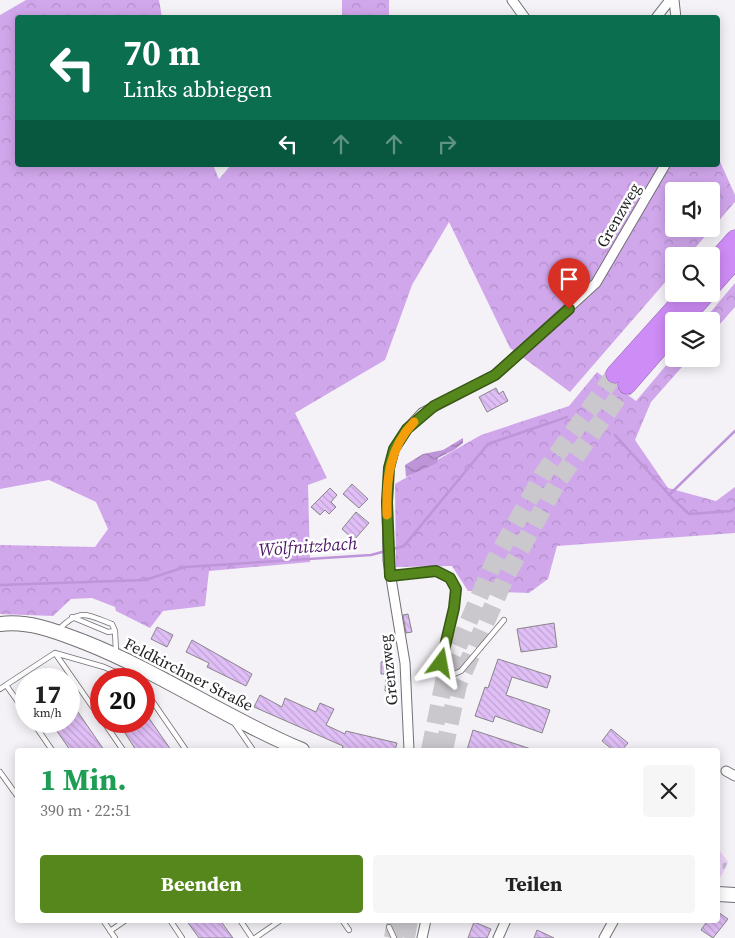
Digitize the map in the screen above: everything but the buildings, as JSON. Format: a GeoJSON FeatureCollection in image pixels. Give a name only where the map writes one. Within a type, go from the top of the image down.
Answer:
{"type":"FeatureCollection","features":[{"type":"Feature","properties":{"kind":"highway"},"geometry":{"type":"LineString","coordinates":[[720,256],[735,239]]}},
{"type":"Feature","properties":{"kind":"highway"},"geometry":{"type":"LineString","coordinates":[[720,278],[735,260]]}},
{"type":"Feature","properties":{"kind":"highway"},"geometry":{"type":"LineString","coordinates":[[673,312],[681,302]]}},
{"type":"Feature","properties":{"kind":"highway"},"geometry":{"type":"LineString","coordinates":[[690,312],[699,302]]}},
{"type":"Feature","properties":{"kind":"highway"},"geometry":{"type":"LineString","coordinates":[[665,322],[621,379],[665,339]]}},
{"type":"Feature","properties":{"kind":"street"},"geometry":{"type":"LineString","coordinates":[[512,0],[523,15]]}},
{"type":"Feature","properties":{"kind":"street"},"geometry":{"type":"LineString","coordinates":[[658,15],[670,0]]}},
{"type":"Feature","properties":{"kind":"street"},"geometry":{"type":"LineString","coordinates":[[674,0],[676,15]]}},
{"type":"Feature","properties":{"kind":"street","name":"Grenzweg"},"geometry":{"type":"LineString","coordinates":[[409,748],[405,663],[388,560],[387,502],[389,468],[394,449],[407,429],[434,406],[495,375],[596,283],[663,167]]}},
{"type":"Feature","properties":{"kind":"street","name":"Feldkirchner Straße"},"geometry":{"type":"LineString","coordinates":[[0,624],[24,624],[56,632],[116,656],[298,748]]}},
{"type":"Feature","properties":{"kind":"street"},"geometry":{"type":"LineString","coordinates":[[726,771],[735,776]]}},
{"type":"Feature","properties":{"kind":"street"},"geometry":{"type":"LineString","coordinates":[[720,894],[735,895]]}},
{"type":"Feature","properties":{"kind":"street"},"geometry":{"type":"LineString","coordinates":[[422,938],[425,923]]}},
{"type":"Feature","properties":{"kind":"street"},"geometry":{"type":"LineString","coordinates":[[498,938],[505,923]]}},
{"type":"Feature","properties":{"kind":"street"},"geometry":{"type":"LineString","coordinates":[[604,938],[612,923]]}},
{"type":"Feature","properties":{"kind":"lane"},"geometry":{"type":"LineString","coordinates":[[390,576],[436,571],[450,578],[456,589],[454,608],[441,663],[452,675],[461,671],[504,620]]}},
{"type":"Feature","properties":{"kind":"lane"},"geometry":{"type":"LineString","coordinates":[[56,632],[72,616],[83,613],[112,624],[115,631],[116,656]]}},
{"type":"Feature","properties":{"kind":"lane"},"geometry":{"type":"LineString","coordinates":[[72,616],[108,632],[115,631]]}},
{"type":"Feature","properties":{"kind":"lane"},"geometry":{"type":"LineString","coordinates":[[55,653],[90,703]]}},
{"type":"Feature","properties":{"kind":"lane"},"geometry":{"type":"LineString","coordinates":[[0,689],[55,653],[106,668]]}},
{"type":"Feature","properties":{"kind":"lane"},"geometry":{"type":"LineString","coordinates":[[6,685],[15,698]]}},
{"type":"Feature","properties":{"kind":"lane"},"geometry":{"type":"LineString","coordinates":[[155,705],[185,748]]}},
{"type":"Feature","properties":{"kind":"lane"},"geometry":{"type":"LineString","coordinates":[[227,712],[252,748]]}},
{"type":"Feature","properties":{"kind":"lane"},"geometry":{"type":"LineString","coordinates":[[40,733],[51,748]]}},
{"type":"Feature","properties":{"kind":"lane"},"geometry":{"type":"LineString","coordinates":[[111,733],[122,748]]}},
{"type":"Feature","properties":{"kind":"lane"},"geometry":{"type":"LineString","coordinates":[[0,772],[15,792]]}},
{"type":"Feature","properties":{"kind":"lane"},"geometry":{"type":"LineString","coordinates":[[105,923],[115,938]]}},
{"type":"Feature","properties":{"kind":"lane"},"geometry":{"type":"LineString","coordinates":[[110,931],[122,923]]}},
{"type":"Feature","properties":{"kind":"lane"},"geometry":{"type":"LineString","coordinates":[[172,923],[182,938]]}},
{"type":"Feature","properties":{"kind":"lane"},"geometry":{"type":"LineString","coordinates":[[242,923],[253,938],[276,923]]}},
{"type":"Feature","properties":{"kind":"lane"},"geometry":{"type":"LineString","coordinates":[[344,923],[349,930]]}},
{"type":"Feature","properties":{"kind":"lane"},"geometry":{"type":"LineString","coordinates":[[388,927],[392,929],[394,938]]}},
{"type":"Feature","properties":{"kind":"green space"},"geometry":{"type":"Polygon","coordinates":[[[26,0],[159,0],[162,15],[15,15],[15,167],[214,167],[219,179],[229,167],[720,167],[720,161],[735,195],[735,202],[720,219],[720,182],[665,182],[665,237],[705,237],[696,247],[665,247],[665,282],[570,392],[510,348],[449,222],[412,285],[385,360],[295,413],[327,478],[308,485],[310,562],[209,571],[205,606],[163,611],[150,628],[116,611],[115,607],[92,598],[71,599],[53,616],[0,614],[0,545],[95,547],[108,529],[96,502],[49,480],[0,489],[0,15],[26,0]]]}},
{"type":"Feature","properties":{"kind":"green space"},"geometry":{"type":"Polygon","coordinates":[[[342,0],[389,0],[389,15],[342,15],[342,0]]]}},
{"type":"Feature","properties":{"kind":"green space"},"geometry":{"type":"Polygon","coordinates":[[[735,283],[735,307],[720,324],[720,312],[711,312],[735,283]]]}},
{"type":"Feature","properties":{"kind":"green space"},"geometry":{"type":"Polygon","coordinates":[[[665,367],[682,367],[651,402],[635,440],[668,488],[716,501],[735,487],[735,533],[557,546],[548,579],[529,593],[468,591],[452,566],[396,567],[395,484],[481,435],[569,406],[597,372],[636,401],[665,367]]]}},
{"type":"Feature","properties":{"kind":"green space"},"geometry":{"type":"Polygon","coordinates":[[[720,851],[728,862],[720,877],[720,851]]]}},
{"type":"Feature","properties":{"kind":"water"},"geometry":{"type":"Polygon","coordinates":[[[463,438],[463,443],[438,458],[437,463],[406,477],[405,465],[423,454],[443,450],[463,438]]]}},
{"type":"Feature","properties":{"kind":"waterway","name":"Wölfnitzbach"},"geometry":{"type":"LineString","coordinates":[[0,585],[145,580],[185,567],[371,555],[404,546],[488,444],[567,417]]}},
{"type":"Feature","properties":{"kind":"waterway"},"geometry":{"type":"LineString","coordinates":[[669,495],[735,431]]}},
{"type":"Feature","properties":{"kind":"waterway","name":"Wölfnitzbach"},"geometry":{"type":"LineString","coordinates":[[615,435],[689,514],[731,511],[735,508]]}},
{"type":"Feature","properties":{"kind":"tunnel"},"geometry":{"type":"LineString","coordinates":[[430,748],[445,677],[494,562],[545,471],[615,374]]}},
{"type":"Feature","properties":{"kind":"tunnel"},"geometry":{"type":"LineString","coordinates":[[444,748],[458,685],[506,576],[558,481],[627,385]]}},
{"type":"Feature","properties":{"kind":"tunnel"},"geometry":{"type":"LineString","coordinates":[[393,938],[396,923]]}},
{"type":"Feature","properties":{"kind":"tunnel"},"geometry":{"type":"LineString","coordinates":[[406,938],[408,923]]}},
{"type":"Feature","properties":{"kind":"slow traffic"},"geometry":{"type":"LineString","coordinates":[[387,515],[389,468],[394,449],[414,422]]}},
{"type":"Feature","properties":{"kind":"route"},"geometry":{"type":"LineString","coordinates":[[441,663],[454,608],[456,589],[450,578],[436,571],[390,576],[387,502],[389,468],[394,449],[407,429],[422,414],[495,375],[569,309]]}}]}
